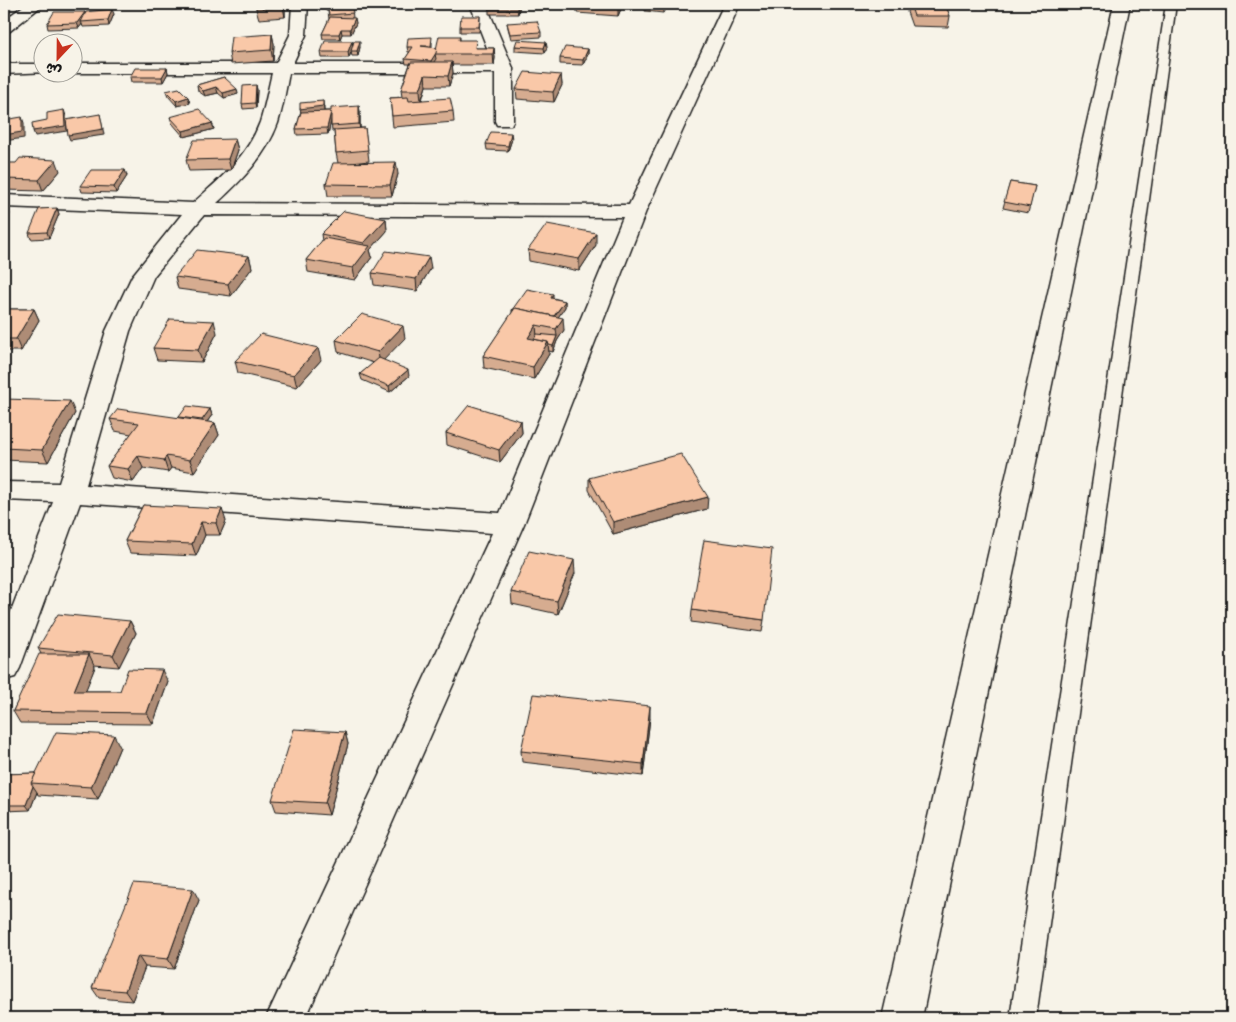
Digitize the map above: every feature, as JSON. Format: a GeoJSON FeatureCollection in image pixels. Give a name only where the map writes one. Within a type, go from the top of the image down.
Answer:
{"type":"FeatureCollection","features":[{"type":"Feature","properties":{"kind":"street"},"geometry":{"type":"LineString","coordinates":[[4,28],[36,4]]}},
{"type":"Feature","properties":{"kind":"street"},"geometry":{"type":"LineString","coordinates":[[4,668],[70,493],[118,331],[143,276],[174,235],[198,209],[235,176],[258,146],[269,122],[282,68],[298,34],[300,4]]}},
{"type":"Feature","properties":{"kind":"street"},"geometry":{"type":"LineString","coordinates":[[478,4],[504,68],[504,121]]}},
{"type":"Feature","properties":{"kind":"street"},"geometry":{"type":"LineString","coordinates":[[286,1018],[510,524],[636,211],[732,4]]}},
{"type":"Feature","properties":{"kind":"street"},"geometry":{"type":"LineString","coordinates":[[902,1018],[1117,5]]}},
{"type":"Feature","properties":{"kind":"street"},"geometry":{"type":"LineString","coordinates":[[82,68],[504,68]]}},
{"type":"Feature","properties":{"kind":"street"},"geometry":{"type":"LineString","coordinates":[[4,69],[32,69]]}},
{"type":"Feature","properties":{"kind":"street"},"geometry":{"type":"LineString","coordinates":[[4,201],[198,209],[636,211]]}},
{"type":"Feature","properties":{"kind":"street"},"geometry":{"type":"LineString","coordinates":[[4,491],[70,493],[510,524]]}},
{"type":"Feature","properties":{"kind":"lane"},"geometry":{"type":"LineString","coordinates":[[1023,1018],[1171,4]]}},
{"type":"Feature","properties":{"kind":"building"},"geometry":{"type":"Polygon","coordinates":[[[257,4],[283,4],[283,7],[256,9],[257,4]]]}},
{"type":"Feature","properties":{"kind":"building"},"geometry":{"type":"Polygon","coordinates":[[[326,4],[344,4],[343,6],[325,6],[326,4]]]}},
{"type":"Feature","properties":{"kind":"building"},"geometry":{"type":"Polygon","coordinates":[[[490,4],[518,4],[517,9],[489,9],[490,4]]]}},
{"type":"Feature","properties":{"kind":"building"},"geometry":{"type":"Polygon","coordinates":[[[590,4],[619,4],[618,6],[590,4]]]}},
{"type":"Feature","properties":{"kind":"building"},"geometry":{"type":"Polygon","coordinates":[[[646,4],[665,4],[663,8],[645,6],[646,4]]]}},
{"type":"Feature","properties":{"kind":"building"},"geometry":{"type":"Polygon","coordinates":[[[910,4],[945,4],[950,16],[914,16],[910,4]]]}},
{"type":"Feature","properties":{"kind":"building"},"geometry":{"type":"Polygon","coordinates":[[[352,8],[353,13],[329,15],[328,9],[352,8]]]}},
{"type":"Feature","properties":{"kind":"building"},"geometry":{"type":"Polygon","coordinates":[[[112,9],[108,20],[81,22],[86,12],[112,9]]]}},
{"type":"Feature","properties":{"kind":"building"},"geometry":{"type":"Polygon","coordinates":[[[54,12],[85,12],[77,23],[47,24],[54,12]]]}},
{"type":"Feature","properties":{"kind":"building"},"geometry":{"type":"Polygon","coordinates":[[[461,16],[480,16],[479,27],[460,27],[461,16]]]}},
{"type":"Feature","properties":{"kind":"building"},"geometry":{"type":"Polygon","coordinates":[[[330,17],[355,18],[350,29],[341,29],[339,34],[322,34],[330,17]]]}},
{"type":"Feature","properties":{"kind":"building"},"geometry":{"type":"Polygon","coordinates":[[[537,21],[541,32],[510,34],[507,23],[537,21]]]}},
{"type":"Feature","properties":{"kind":"building"},"geometry":{"type":"Polygon","coordinates":[[[272,34],[271,50],[229,53],[231,37],[272,34]]]}},
{"type":"Feature","properties":{"kind":"building"},"geometry":{"type":"Polygon","coordinates":[[[439,36],[460,36],[459,40],[476,40],[475,48],[494,48],[493,54],[435,54],[439,36]]]}},
{"type":"Feature","properties":{"kind":"building"},"geometry":{"type":"Polygon","coordinates":[[[432,37],[431,46],[421,46],[437,48],[431,61],[405,59],[413,47],[407,47],[408,38],[432,37]]]}},
{"type":"Feature","properties":{"kind":"building"},"geometry":{"type":"Polygon","coordinates":[[[517,40],[546,42],[544,48],[515,46],[517,40]]]}},
{"type":"Feature","properties":{"kind":"building"},"geometry":{"type":"Polygon","coordinates":[[[325,41],[352,41],[348,52],[321,52],[325,41]]]}},
{"type":"Feature","properties":{"kind":"building"},"geometry":{"type":"Polygon","coordinates":[[[354,41],[360,41],[357,51],[351,51],[354,41]]]}},
{"type":"Feature","properties":{"kind":"building"},"geometry":{"type":"Polygon","coordinates":[[[565,47],[588,49],[583,60],[560,58],[565,47]]]}},
{"type":"Feature","properties":{"kind":"building"},"geometry":{"type":"Polygon","coordinates":[[[411,62],[452,62],[448,76],[425,75],[420,90],[401,90],[411,62]]]}},
{"type":"Feature","properties":{"kind":"building"},"geometry":{"type":"Polygon","coordinates":[[[135,68],[167,68],[162,77],[130,77],[135,68]]]}},
{"type":"Feature","properties":{"kind":"building"},"geometry":{"type":"Polygon","coordinates":[[[525,72],[561,75],[553,92],[516,89],[525,72]]]}},
{"type":"Feature","properties":{"kind":"building"},"geometry":{"type":"Polygon","coordinates":[[[224,77],[237,89],[223,93],[216,87],[203,91],[197,85],[224,77]]]}},
{"type":"Feature","properties":{"kind":"building"},"geometry":{"type":"Polygon","coordinates":[[[256,85],[255,103],[242,104],[243,86],[256,85]]]}},
{"type":"Feature","properties":{"kind":"building"},"geometry":{"type":"Polygon","coordinates":[[[179,88],[188,97],[176,101],[166,91],[179,88]]]}},
{"type":"Feature","properties":{"kind":"building"},"geometry":{"type":"Polygon","coordinates":[[[408,97],[409,101],[450,98],[453,111],[392,116],[390,98],[408,97]]]}},
{"type":"Feature","properties":{"kind":"building"},"geometry":{"type":"Polygon","coordinates":[[[323,101],[323,106],[300,109],[300,103],[323,101]]]}},
{"type":"Feature","properties":{"kind":"building"},"geometry":{"type":"Polygon","coordinates":[[[359,106],[359,124],[331,126],[331,112],[327,128],[296,129],[301,112],[331,111],[331,108],[359,106]]]}},
{"type":"Feature","properties":{"kind":"building"},"geometry":{"type":"Polygon","coordinates":[[[199,109],[212,123],[183,131],[170,117],[199,109]]]}},
{"type":"Feature","properties":{"kind":"building"},"geometry":{"type":"Polygon","coordinates":[[[64,110],[65,126],[33,131],[32,123],[47,120],[47,113],[64,110]]]}},
{"type":"Feature","properties":{"kind":"building"},"geometry":{"type":"Polygon","coordinates":[[[100,114],[103,129],[68,135],[66,120],[100,114]]]}},
{"type":"Feature","properties":{"kind":"building"},"geometry":{"type":"Polygon","coordinates":[[[22,117],[22,132],[4,135],[4,120],[22,117]]]}},
{"type":"Feature","properties":{"kind":"building"},"geometry":{"type":"Polygon","coordinates":[[[365,128],[368,150],[336,153],[334,130],[365,128]]]}},
{"type":"Feature","properties":{"kind":"building"},"geometry":{"type":"Polygon","coordinates":[[[491,132],[511,133],[508,146],[486,144],[491,132]]]}},
{"type":"Feature","properties":{"kind":"building"},"geometry":{"type":"Polygon","coordinates":[[[235,139],[228,159],[186,160],[194,140],[235,139]]]}},
{"type":"Feature","properties":{"kind":"building"},"geometry":{"type":"Polygon","coordinates":[[[20,158],[56,160],[39,180],[4,179],[4,163],[16,163],[20,158]]]}},
{"type":"Feature","properties":{"kind":"building"},"geometry":{"type":"Polygon","coordinates":[[[396,162],[390,185],[326,184],[333,163],[396,162]]]}},
{"type":"Feature","properties":{"kind":"building"},"geometry":{"type":"Polygon","coordinates":[[[91,170],[125,170],[114,187],[80,186],[91,170]]]}},
{"type":"Feature","properties":{"kind":"building"},"geometry":{"type":"Polygon","coordinates":[[[1010,182],[1035,186],[1030,207],[1004,202],[1010,182]]]}},
{"type":"Feature","properties":{"kind":"building"},"geometry":{"type":"Polygon","coordinates":[[[57,208],[47,232],[29,233],[39,209],[57,208]]]}},
{"type":"Feature","properties":{"kind":"building"},"geometry":{"type":"Polygon","coordinates":[[[344,211],[386,219],[364,243],[321,234],[344,211]]]}},
{"type":"Feature","properties":{"kind":"building"},"geometry":{"type":"Polygon","coordinates":[[[547,224],[596,233],[579,259],[528,250],[547,224]]]}},
{"type":"Feature","properties":{"kind":"building"},"geometry":{"type":"Polygon","coordinates":[[[324,238],[370,246],[353,268],[306,260],[324,238]]]}},
{"type":"Feature","properties":{"kind":"building"},"geometry":{"type":"Polygon","coordinates":[[[197,250],[249,256],[228,284],[175,277],[197,250]]]}},
{"type":"Feature","properties":{"kind":"building"},"geometry":{"type":"Polygon","coordinates":[[[386,251],[429,257],[416,279],[372,273],[386,251]]]}},
{"type":"Feature","properties":{"kind":"building"},"geometry":{"type":"Polygon","coordinates":[[[527,289],[553,294],[551,298],[565,301],[554,316],[515,308],[512,310],[527,289]]]}},
{"type":"Feature","properties":{"kind":"building"},"geometry":{"type":"Polygon","coordinates":[[[515,308],[563,318],[556,329],[536,325],[528,338],[548,342],[533,367],[483,356],[515,308]]]}},
{"type":"Feature","properties":{"kind":"building"},"geometry":{"type":"Polygon","coordinates":[[[4,309],[34,309],[16,339],[4,339],[4,309]]]}},
{"type":"Feature","properties":{"kind":"building"},"geometry":{"type":"Polygon","coordinates":[[[362,314],[403,326],[378,352],[336,340],[362,314]]]}},
{"type":"Feature","properties":{"kind":"building"},"geometry":{"type":"Polygon","coordinates":[[[170,319],[214,321],[198,350],[153,348],[170,319]]]}},
{"type":"Feature","properties":{"kind":"building"},"geometry":{"type":"Polygon","coordinates":[[[261,334],[318,348],[294,375],[235,361],[261,334]]]}},
{"type":"Feature","properties":{"kind":"building"},"geometry":{"type":"Polygon","coordinates":[[[537,334],[557,336],[553,346],[549,345],[548,342],[534,339],[537,334]]]}},
{"type":"Feature","properties":{"kind":"building"},"geometry":{"type":"Polygon","coordinates":[[[379,358],[408,370],[389,386],[360,374],[379,358]]]}},
{"type":"Feature","properties":{"kind":"building"},"geometry":{"type":"Polygon","coordinates":[[[4,399],[70,401],[42,450],[4,448],[4,399]]]}},
{"type":"Feature","properties":{"kind":"building"},"geometry":{"type":"Polygon","coordinates":[[[469,405],[521,421],[499,450],[446,433],[469,405]]]}},
{"type":"Feature","properties":{"kind":"building"},"geometry":{"type":"Polygon","coordinates":[[[187,406],[210,409],[202,420],[179,417],[187,406]]]}},
{"type":"Feature","properties":{"kind":"building"},"geometry":{"type":"Polygon","coordinates":[[[118,409],[215,423],[190,460],[166,456],[164,460],[138,456],[128,469],[107,466],[139,423],[110,419],[118,409]]]}},
{"type":"Feature","properties":{"kind":"building"},"geometry":{"type":"Polygon","coordinates":[[[681,454],[708,497],[613,522],[589,478],[681,454]]]}},
{"type":"Feature","properties":{"kind":"building"},"geometry":{"type":"Polygon","coordinates":[[[143,505],[222,509],[216,523],[201,522],[192,544],[125,541],[143,505]]]}},
{"type":"Feature","properties":{"kind":"building"},"geometry":{"type":"Polygon","coordinates":[[[704,540],[772,549],[764,620],[692,610],[704,540]]]}},
{"type":"Feature","properties":{"kind":"building"},"geometry":{"type":"Polygon","coordinates":[[[529,551],[574,560],[557,601],[511,592],[529,551]]]}},
{"type":"Feature","properties":{"kind":"building"},"geometry":{"type":"Polygon","coordinates":[[[58,614],[130,621],[113,655],[38,648],[58,614]]]}},
{"type":"Feature","properties":{"kind":"building"},"geometry":{"type":"Polygon","coordinates":[[[39,654],[89,654],[74,691],[120,691],[128,669],[162,670],[147,713],[13,711],[39,654]]]}},
{"type":"Feature","properties":{"kind":"building"},"geometry":{"type":"Polygon","coordinates":[[[533,694],[650,706],[643,764],[521,751],[533,694]]]}},
{"type":"Feature","properties":{"kind":"building"},"geometry":{"type":"Polygon","coordinates":[[[294,729],[345,732],[325,803],[272,800],[294,729]]]}},
{"type":"Feature","properties":{"kind":"building"},"geometry":{"type":"Polygon","coordinates":[[[56,732],[114,735],[91,787],[31,783],[56,732]]]}},
{"type":"Feature","properties":{"kind":"building"},"geometry":{"type":"Polygon","coordinates":[[[36,773],[31,783],[33,786],[26,805],[4,805],[4,774],[36,773]]]}},
{"type":"Feature","properties":{"kind":"building"},"geometry":{"type":"Polygon","coordinates":[[[134,884],[193,889],[168,959],[138,956],[125,991],[92,988],[134,884]]]}}]}
